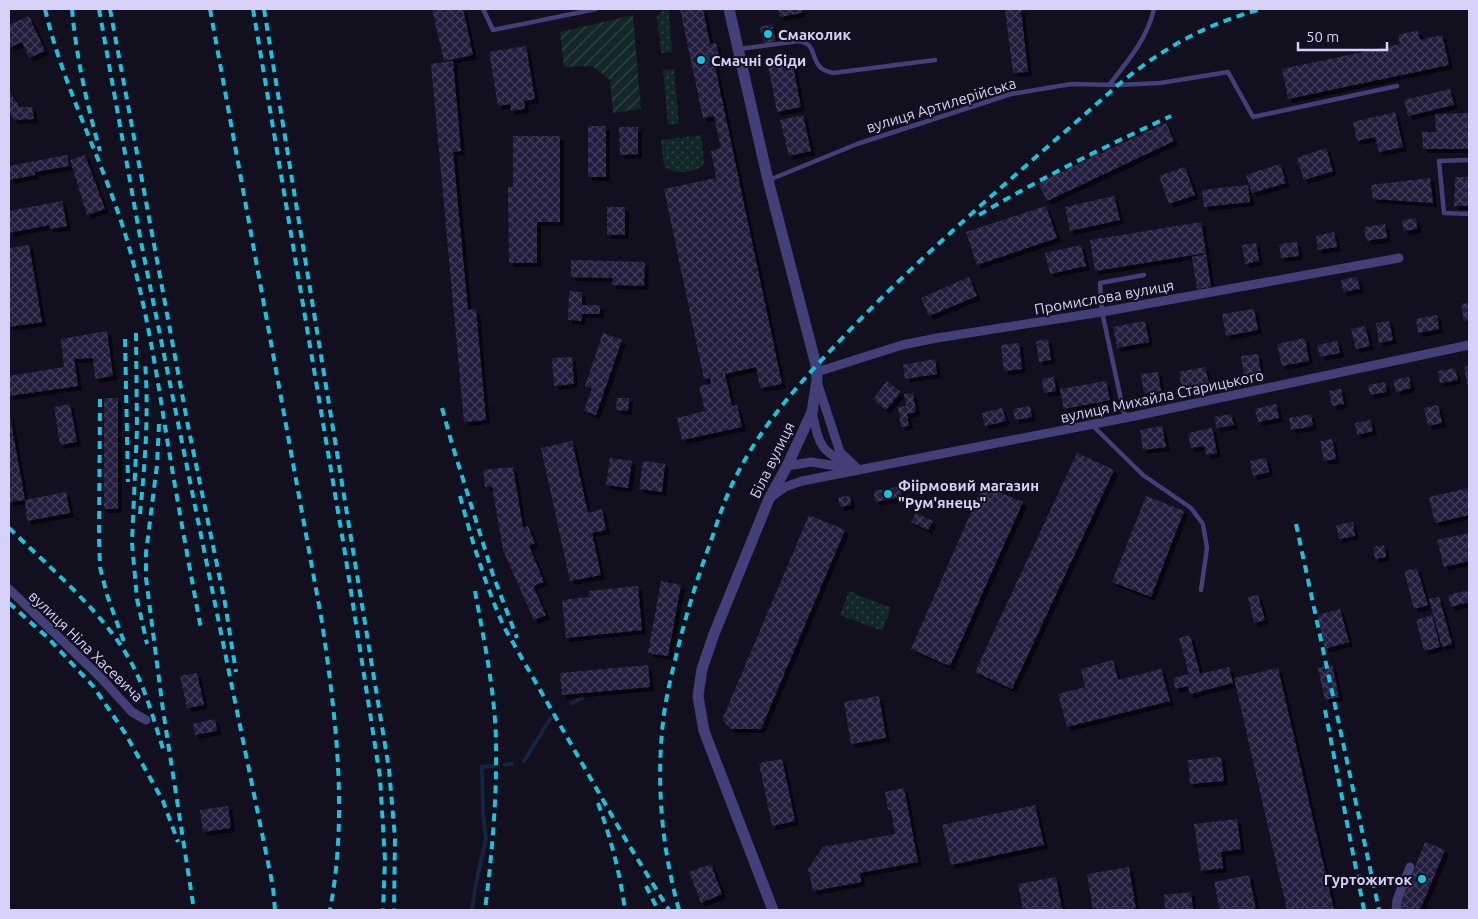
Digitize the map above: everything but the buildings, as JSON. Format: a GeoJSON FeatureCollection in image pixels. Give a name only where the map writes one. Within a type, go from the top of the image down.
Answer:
{"type":"FeatureCollection","features":[{"type":"Feature","properties":{"kind":"street","name":"Біла вулиця"},"geometry":{"type":"LineString","coordinates":[[730,9],[768,180],[816,365],[817,376],[812,412],[787,466],[769,499],[711,643],[702,669],[698,696],[704,731],[773,910]]}},
{"type":"Feature","properties":{"kind":"street","name":"Промислова вулиця"},"geometry":{"type":"LineString","coordinates":[[817,376],[902,345],[1102,312],[1399,258]]}},
{"type":"Feature","properties":{"kind":"street","name":"вулиця Михайла Старицького"},"geometry":{"type":"LineString","coordinates":[[769,499],[785,487],[802,481],[1092,425],[1469,345]]}},
{"type":"Feature","properties":{"kind":"street"},"geometry":{"type":"LineString","coordinates":[[817,376],[840,452],[859,470]]}},
{"type":"Feature","properties":{"kind":"street"},"geometry":{"type":"LineString","coordinates":[[812,412],[819,442],[830,456],[859,470]]}},
{"type":"Feature","properties":{"kind":"street","name":"вулиця Михайла Старицького"},"geometry":{"type":"LineString","coordinates":[[787,466],[811,462],[859,470]]}},
{"type":"Feature","properties":{"kind":"street","name":"вулиця Ніла Хасевича"},"geometry":{"type":"LineString","coordinates":[[9,590],[100,678],[132,712],[146,720]]}},
{"type":"Feature","properties":{"kind":"street"},"geometry":{"type":"LineString","coordinates":[[1396,910],[1397,900],[1410,867]]}},
{"type":"Feature","properties":{"kind":"lane"},"geometry":{"type":"LineString","coordinates":[[483,9],[494,30],[596,9]]}},
{"type":"Feature","properties":{"kind":"lane"},"geometry":{"type":"LineString","coordinates":[[1109,85],[1138,48],[1154,9]]}},
{"type":"Feature","properties":{"kind":"lane"},"geometry":{"type":"LineString","coordinates":[[738,49],[799,41],[805,42],[810,45],[817,63],[823,70],[833,74],[935,60]]}},
{"type":"Feature","properties":{"kind":"lane","name":"вулиця Артилерійська"},"geometry":{"type":"LineString","coordinates":[[768,180],[857,144],[1011,94],[1071,84],[1160,83],[1228,72],[1253,117],[1397,86]]}},
{"type":"Feature","properties":{"kind":"lane"},"geometry":{"type":"LineString","coordinates":[[1469,160],[1439,161],[1444,213],[1469,214]]}},
{"type":"Feature","properties":{"kind":"lane"},"geometry":{"type":"LineString","coordinates":[[1125,418],[1102,312],[1100,283],[1144,275]]}},
{"type":"Feature","properties":{"kind":"lane"},"geometry":{"type":"LineString","coordinates":[[1092,425],[1143,475],[1191,508],[1203,524],[1206,548],[1202,590]]}},
{"type":"Feature","properties":{"kind":"green space"},"geometry":{"type":"Polygon","coordinates":[[[669,10],[672,52],[661,53],[657,16],[662,11],[669,10]]]}},
{"type":"Feature","properties":{"kind":"green space"},"geometry":{"type":"Polygon","coordinates":[[[633,15],[641,109],[613,113],[610,80],[592,66],[564,67],[560,32],[633,15]]]}},
{"type":"Feature","properties":{"kind":"green space"},"geometry":{"type":"Polygon","coordinates":[[[674,69],[679,124],[668,125],[663,70],[674,69]]]}},
{"type":"Feature","properties":{"kind":"green space"},"geometry":{"type":"Polygon","coordinates":[[[701,135],[703,166],[694,170],[678,172],[664,166],[661,140],[701,135]]]}},
{"type":"Feature","properties":{"kind":"green space"},"geometry":{"type":"Polygon","coordinates":[[[849,591],[891,608],[882,631],[840,615],[849,591]]]}},
{"type":"Feature","properties":{"kind":"waterway"},"geometry":{"type":"LineString","coordinates":[[572,703],[582,698]]}},
{"type":"Feature","properties":{"kind":"waterway"},"geometry":{"type":"LineString","coordinates":[[524,761],[550,719]]}},
{"type":"Feature","properties":{"kind":"waterway"},"geometry":{"type":"LineString","coordinates":[[505,765],[512,764]]}},
{"type":"Feature","properties":{"kind":"waterway"},"geometry":{"type":"LineString","coordinates":[[472,910],[486,839],[483,813],[482,767],[494,766]]}},
{"type":"Feature","properties":{"kind":"railway"},"geometry":{"type":"LineString","coordinates":[[45,9],[63,69],[120,217],[136,272],[152,349],[201,629]]}},
{"type":"Feature","properties":{"kind":"railway"},"geometry":{"type":"LineString","coordinates":[[72,9],[76,45],[100,151]]}},
{"type":"Feature","properties":{"kind":"railway"},"geometry":{"type":"LineString","coordinates":[[99,9],[141,242],[273,887],[275,910]]}},
{"type":"Feature","properties":{"kind":"railway"},"geometry":{"type":"LineString","coordinates":[[110,9],[188,426],[225,603],[236,672]]}},
{"type":"Feature","properties":{"kind":"railway"},"geometry":{"type":"LineString","coordinates":[[210,9],[322,622],[332,694],[339,802],[338,838],[330,910]]}},
{"type":"Feature","properties":{"kind":"railway"},"geometry":{"type":"LineString","coordinates":[[253,9],[344,547],[380,777],[385,860],[383,910]]}},
{"type":"Feature","properties":{"kind":"railway"},"geometry":{"type":"LineString","coordinates":[[264,9],[389,769],[395,838],[394,910]]}},
{"type":"Feature","properties":{"kind":"railway"},"geometry":{"type":"LineString","coordinates":[[679,910],[668,864],[662,817],[660,769],[664,712],[679,644],[698,577],[729,492],[753,446],[778,411],[805,379],[880,299],[980,206],[1118,85],[1151,60],[1185,39],[1221,22],[1261,9]]}},
{"type":"Feature","properties":{"kind":"railway"},"geometry":{"type":"LineString","coordinates":[[979,215],[1074,163],[1171,116]]}},
{"type":"Feature","properties":{"kind":"railway"},"geometry":{"type":"LineString","coordinates":[[136,333],[137,429],[132,543],[137,599],[147,644]]}},
{"type":"Feature","properties":{"kind":"railway"},"geometry":{"type":"LineString","coordinates":[[125,339],[128,482]]}},
{"type":"Feature","properties":{"kind":"railway"},"geometry":{"type":"LineString","coordinates":[[140,514],[146,438],[145,362]]}},
{"type":"Feature","properties":{"kind":"railway"},"geometry":{"type":"LineString","coordinates":[[100,399],[100,567],[107,595],[124,642]]}},
{"type":"Feature","properties":{"kind":"railway"},"geometry":{"type":"LineString","coordinates":[[442,408],[493,575],[517,638]]}},
{"type":"Feature","properties":{"kind":"railway"},"geometry":{"type":"LineString","coordinates":[[159,424],[157,465],[146,553],[146,578],[163,710],[194,910]]}},
{"type":"Feature","properties":{"kind":"railway"},"geometry":{"type":"LineString","coordinates":[[460,496],[479,562],[504,627],[627,842],[669,910]]}},
{"type":"Feature","properties":{"kind":"railway"},"geometry":{"type":"LineString","coordinates":[[1296,524],[1379,910]]}},
{"type":"Feature","properties":{"kind":"railway"},"geometry":{"type":"LineString","coordinates":[[9,528],[78,594],[123,649],[143,688],[164,752]]}},
{"type":"Feature","properties":{"kind":"railway"},"geometry":{"type":"LineString","coordinates":[[475,591],[491,685],[496,742],[494,826],[485,910]]}},
{"type":"Feature","properties":{"kind":"railway"},"geometry":{"type":"LineString","coordinates":[[9,603],[47,637],[93,686],[125,733],[163,801],[178,842]]}},
{"type":"Feature","properties":{"kind":"railway"},"geometry":{"type":"LineString","coordinates":[[1325,710],[1364,910]]}},
{"type":"Feature","properties":{"kind":"railway"},"geometry":{"type":"LineString","coordinates":[[598,803],[614,856],[625,910]]}},
{"type":"Feature","properties":{"kind":"railway"},"geometry":{"type":"LineString","coordinates":[[646,886],[658,910]]}},
{"type":"Feature","properties":{"kind":"place","name":"Смаколик"},"geometry":{"type":"Point","coordinates":[768,34]}},
{"type":"Feature","properties":{"kind":"place","name":"Смачні обіди"},"geometry":{"type":"Point","coordinates":[701,60]}},
{"type":"Feature","properties":{"kind":"place","name":"Фіірмовий магазин \"Рум'янець\""},"geometry":{"type":"Point","coordinates":[888,494]}},
{"type":"Feature","properties":{"kind":"place","name":"Гуртожиток"},"geometry":{"type":"Point","coordinates":[1422,879]}}]}
